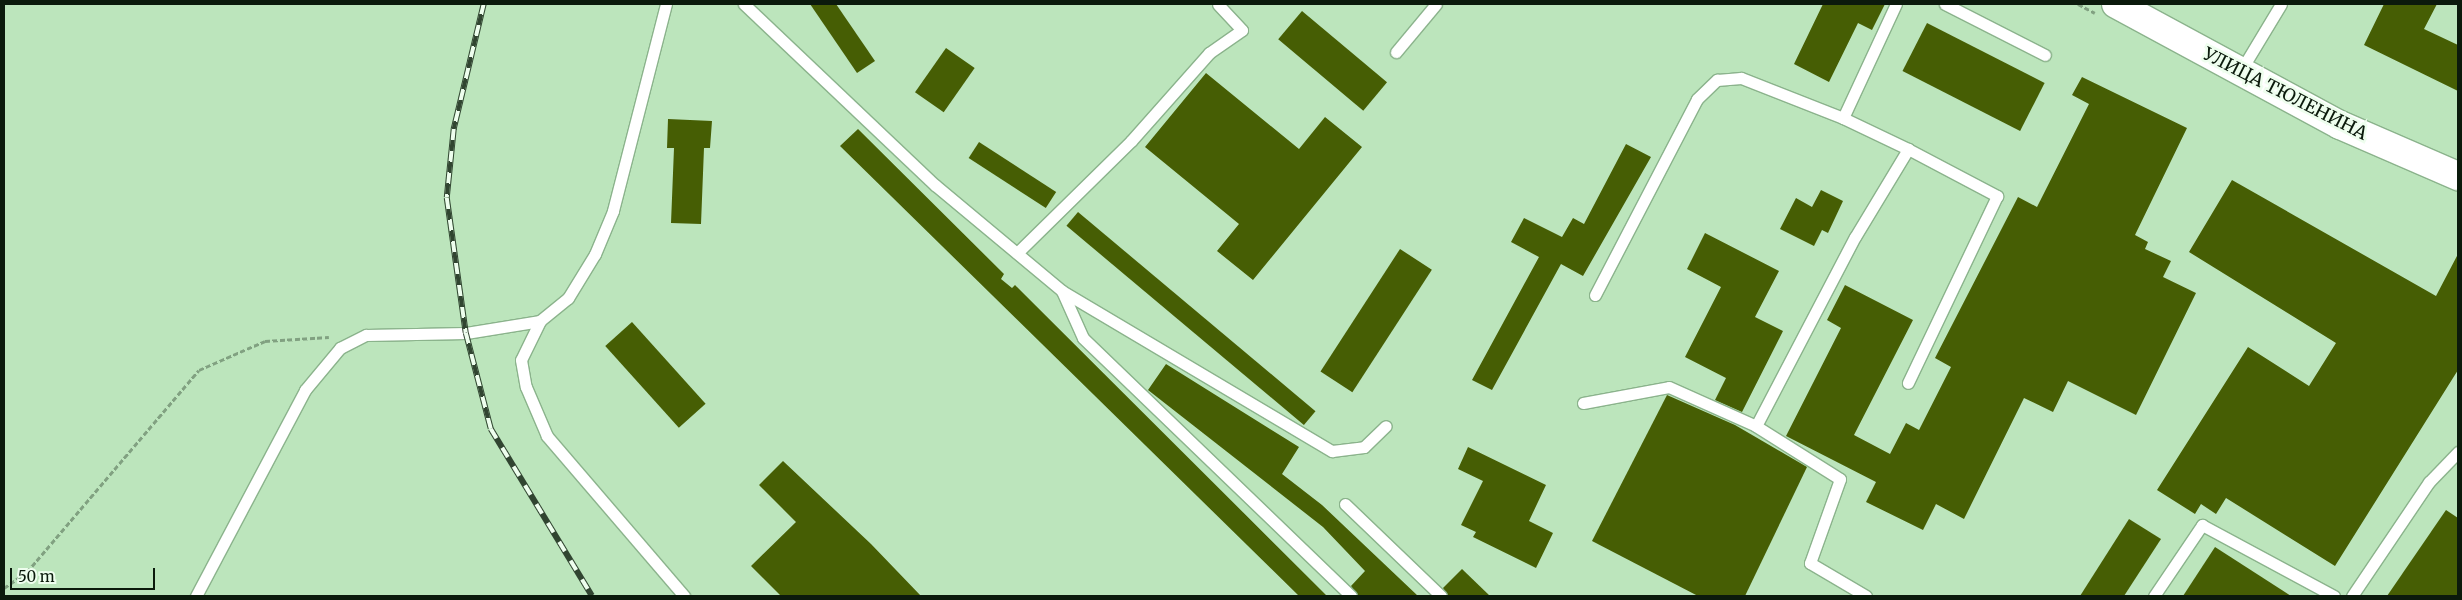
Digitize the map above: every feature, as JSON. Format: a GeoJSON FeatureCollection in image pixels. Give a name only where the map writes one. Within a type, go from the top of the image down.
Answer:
{"type":"FeatureCollection","features":[{"type":"Feature","properties":{"kind":"main road","name":"УЛИЦА ТЮЛЕНИНА"},"geometry":{"type":"LineString","coordinates":[[2116,4],[2340,125],[2458,176]]}},
{"type":"Feature","properties":{"kind":"lane"},"geometry":{"type":"LineString","coordinates":[[666,4],[609,219],[595,254],[568,298],[540,322],[521,360],[526,387],[547,436],[684,596]]}},
{"type":"Feature","properties":{"kind":"lane"},"geometry":{"type":"LineString","coordinates":[[744,4],[935,185],[1062,291],[1332,451],[1364,447],[1386,426]]}},
{"type":"Feature","properties":{"kind":"lane"},"geometry":{"type":"LineString","coordinates":[[753,12],[762,4]]}},
{"type":"Feature","properties":{"kind":"lane"},"geometry":{"type":"LineString","coordinates":[[1017,254],[1131,141],[1209,53],[1242,30],[1218,4]]}},
{"type":"Feature","properties":{"kind":"lane"},"geometry":{"type":"LineString","coordinates":[[1396,52],[1436,4]]}},
{"type":"Feature","properties":{"kind":"lane"},"geometry":{"type":"LineString","coordinates":[[1843,118],[1896,4]]}},
{"type":"Feature","properties":{"kind":"lane"},"geometry":{"type":"LineString","coordinates":[[1945,4],[2045,55]]}},
{"type":"Feature","properties":{"kind":"lane"},"geometry":{"type":"LineString","coordinates":[[2240,72],[2281,4]]}},
{"type":"Feature","properties":{"kind":"lane"},"geometry":{"type":"LineString","coordinates":[[1595,295],[1697,99],[1717,80],[1742,78],[1843,118],[1997,196],[1908,383]]}},
{"type":"Feature","properties":{"kind":"lane"},"geometry":{"type":"LineString","coordinates":[[1756,426],[1855,237],[1908,150]]}},
{"type":"Feature","properties":{"kind":"lane"},"geometry":{"type":"LineString","coordinates":[[1062,291],[1082,338],[1350,596]]}},
{"type":"Feature","properties":{"kind":"lane"},"geometry":{"type":"LineString","coordinates":[[196,596],[305,390],[340,348],[366,335],[466,333],[540,322]]}},
{"type":"Feature","properties":{"kind":"lane"},"geometry":{"type":"LineString","coordinates":[[1583,402],[1669,387],[1756,426],[1840,480],[1810,563],[1866,596]]}},
{"type":"Feature","properties":{"kind":"lane"},"geometry":{"type":"LineString","coordinates":[[2352,596],[2429,482],[2458,452]]}},
{"type":"Feature","properties":{"kind":"lane"},"geometry":{"type":"LineString","coordinates":[[1345,504],[1441,596]]}},
{"type":"Feature","properties":{"kind":"lane"},"geometry":{"type":"LineString","coordinates":[[2154,596],[2202,525],[2334,596]]}},
{"type":"Feature","properties":{"kind":"path"},"geometry":{"type":"LineString","coordinates":[[4,588],[27,572],[199,370],[264,341],[366,335]]}},
{"type":"Feature","properties":{"kind":"building"},"geometry":{"type":"Polygon","coordinates":[[[810,4],[836,4],[875,61],[857,73],[810,4]]]}},
{"type":"Feature","properties":{"kind":"building"},"geometry":{"type":"Polygon","coordinates":[[[1823,4],[1885,4],[1872,30],[1858,23],[1829,82],[1794,64],[1823,4]]]}},
{"type":"Feature","properties":{"kind":"building"},"geometry":{"type":"Polygon","coordinates":[[[2384,4],[2437,4],[2424,29],[2458,45],[2458,91],[2364,45],[2384,4]]]}},
{"type":"Feature","properties":{"kind":"building"},"geometry":{"type":"Polygon","coordinates":[[[1302,11],[1387,82],[1363,111],[1278,39],[1302,11]]]}},
{"type":"Feature","properties":{"kind":"building"},"geometry":{"type":"Polygon","coordinates":[[[1927,23],[2045,83],[2020,131],[1902,71],[1927,23]]]}},
{"type":"Feature","properties":{"kind":"building"},"geometry":{"type":"Polygon","coordinates":[[[946,48],[975,68],[944,112],[915,92],[946,48]]]}},
{"type":"Feature","properties":{"kind":"building"},"geometry":{"type":"Polygon","coordinates":[[[1206,73],[1299,149],[1325,117],[1362,147],[1253,280],[1217,251],[1239,224],[1145,147],[1206,73]]]}},
{"type":"Feature","properties":{"kind":"building"},"geometry":{"type":"Polygon","coordinates":[[[2082,77],[2187,128],[2135,235],[2148,242],[2145,249],[2171,261],[2163,277],[2196,293],[2136,415],[2068,381],[2053,412],[2024,398],[1964,519],[1936,504],[1923,530],[1866,502],[1876,482],[1786,436],[1841,328],[1827,320],[1845,285],[1913,320],[1854,435],[1890,454],[1906,423],[1919,430],[1951,367],[1935,358],[2018,197],[2037,207],[2089,104],[2072,95],[2082,77]]]}},
{"type":"Feature","properties":{"kind":"building"},"geometry":{"type":"Polygon","coordinates":[[[668,119],[712,121],[710,148],[704,148],[701,224],[671,223],[674,148],[667,148],[668,119]]]}},
{"type":"Feature","properties":{"kind":"building"},"geometry":{"type":"Polygon","coordinates":[[[858,129],[1004,274],[1001,279],[1012,288],[1015,285],[1327,596],[1299,596],[840,146],[858,129]]]}},
{"type":"Feature","properties":{"kind":"building"},"geometry":{"type":"Polygon","coordinates":[[[979,142],[1056,192],[1046,208],[969,158],[979,142]]]}},
{"type":"Feature","properties":{"kind":"building"},"geometry":{"type":"Polygon","coordinates":[[[1626,144],[1651,157],[1583,276],[1561,264],[1492,390],[1472,380],[1539,257],[1511,242],[1524,218],[1562,237],[1573,218],[1584,224],[1626,144]]]}},
{"type":"Feature","properties":{"kind":"building"},"geometry":{"type":"Polygon","coordinates":[[[2232,180],[2436,296],[2458,254],[2458,370],[2335,566],[2226,498],[2216,514],[2201,504],[2195,514],[2157,490],[2248,347],[2309,386],[2336,343],[2189,252],[2232,180]]]}},
{"type":"Feature","properties":{"kind":"building"},"geometry":{"type":"Polygon","coordinates":[[[1821,190],[1843,201],[1828,233],[1822,230],[1814,246],[1780,229],[1796,198],[1812,207],[1821,190]]]}},
{"type":"Feature","properties":{"kind":"building"},"geometry":{"type":"Polygon","coordinates":[[[1078,212],[1315,411],[1304,425],[1066,226],[1078,212]]]}},
{"type":"Feature","properties":{"kind":"building"},"geometry":{"type":"Polygon","coordinates":[[[1705,233],[1779,271],[1755,317],[1783,331],[1742,412],[1715,400],[1726,378],[1685,357],[1721,287],[1687,269],[1705,233]]]}},
{"type":"Feature","properties":{"kind":"building"},"geometry":{"type":"Polygon","coordinates":[[[1400,249],[1432,270],[1352,392],[1320,371],[1400,249]]]}},
{"type":"Feature","properties":{"kind":"building"},"geometry":{"type":"Polygon","coordinates":[[[632,322],[706,404],[679,428],[605,346],[632,322]]]}},
{"type":"Feature","properties":{"kind":"building"},"geometry":{"type":"Polygon","coordinates":[[[1166,364],[1299,447],[1282,474],[1322,505],[1418,596],[1358,596],[1351,586],[1365,571],[1323,527],[1148,390],[1166,364]]]}},
{"type":"Feature","properties":{"kind":"building"},"geometry":{"type":"Polygon","coordinates":[[[1667,395],[1735,425],[1807,467],[1745,596],[1698,596],[1592,541],[1667,395]]]}},
{"type":"Feature","properties":{"kind":"building"},"geometry":{"type":"Polygon","coordinates":[[[1468,447],[1546,485],[1529,521],[1553,533],[1536,568],[1473,537],[1476,532],[1461,525],[1483,481],[1458,469],[1468,447]]]}},
{"type":"Feature","properties":{"kind":"building"},"geometry":{"type":"Polygon","coordinates":[[[783,461],[871,544],[921,596],[781,596],[751,566],[796,522],[759,485],[783,461]]]}},
{"type":"Feature","properties":{"kind":"building"},"geometry":{"type":"Polygon","coordinates":[[[2446,510],[2458,518],[2458,596],[2387,596],[2446,510]]]}},
{"type":"Feature","properties":{"kind":"building"},"geometry":{"type":"Polygon","coordinates":[[[2129,519],[2161,539],[2124,596],[2080,596],[2129,519]]]}},
{"type":"Feature","properties":{"kind":"building"},"geometry":{"type":"Polygon","coordinates":[[[2215,547],[2291,596],[2183,596],[2215,547]]]}},
{"type":"Feature","properties":{"kind":"building"},"geometry":{"type":"Polygon","coordinates":[[[1462,569],[1490,596],[1448,596],[1443,588],[1462,569]]]}},
{"type":"Feature","properties":{"kind":"railway"},"geometry":{"type":"LineString","coordinates":[[484,4],[454,129],[447,198],[466,333],[491,429],[592,596]]}}]}
